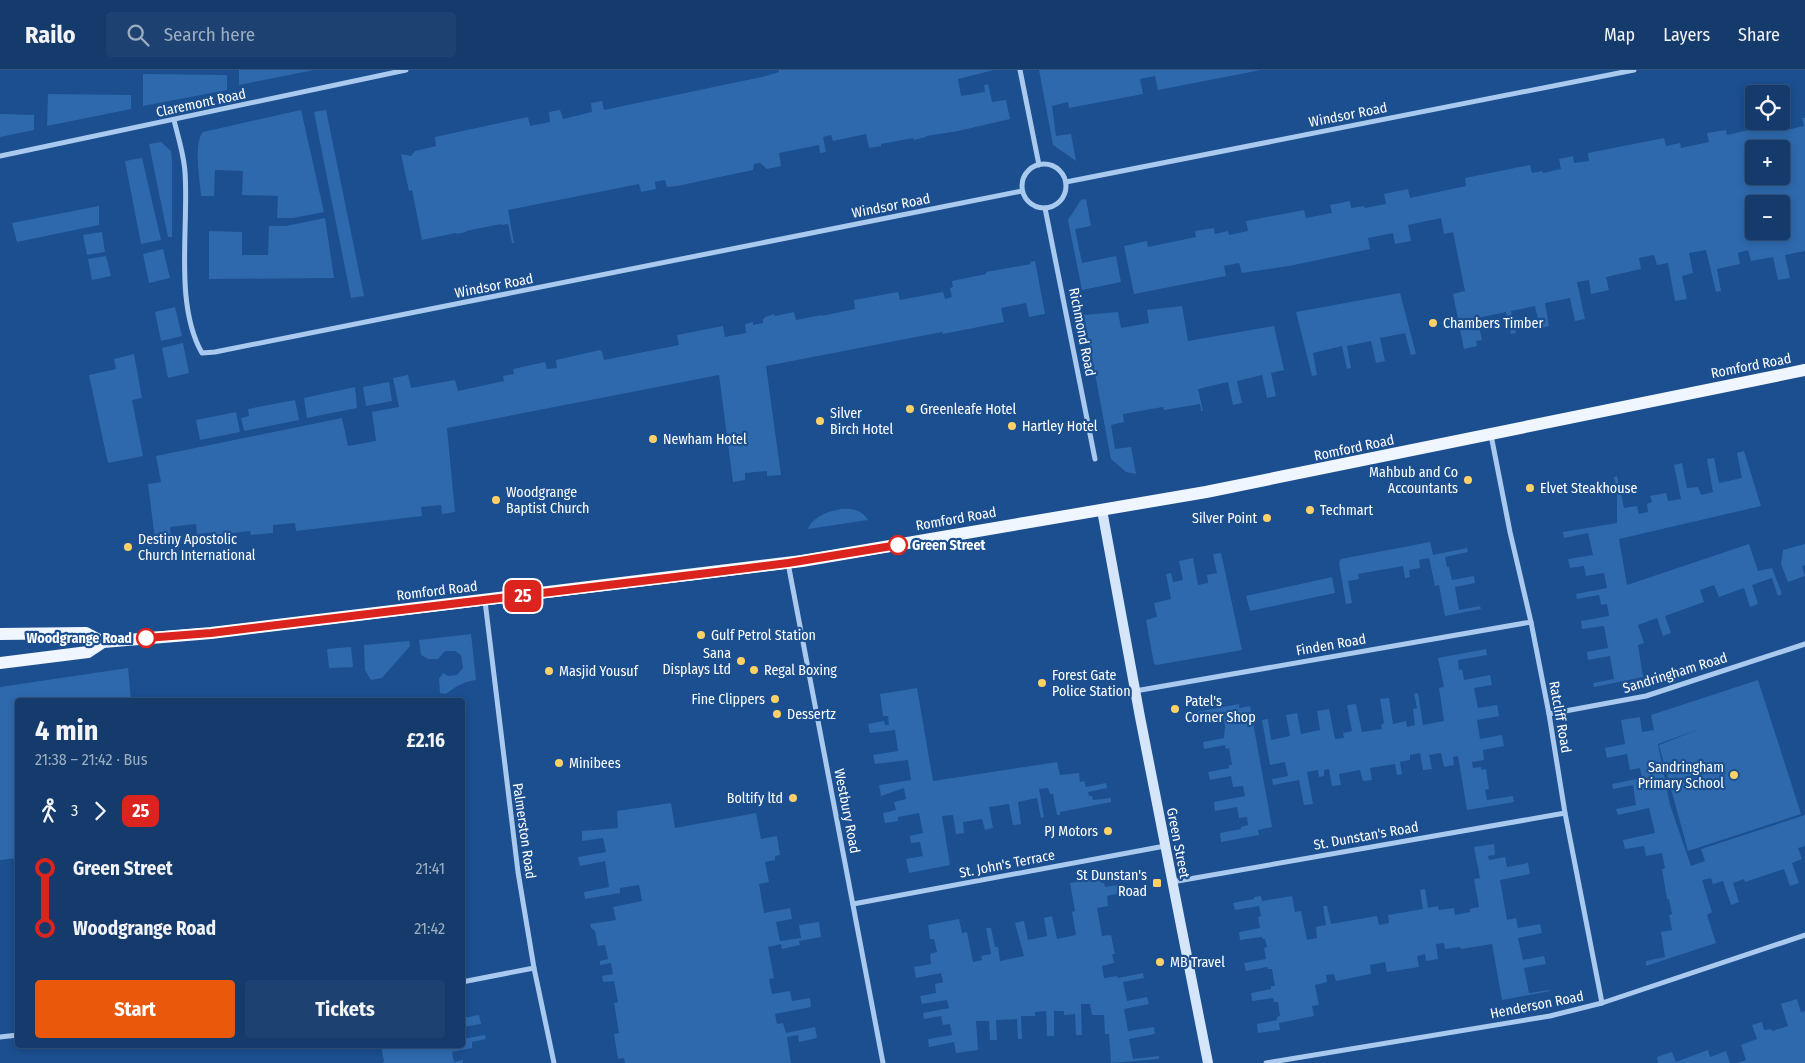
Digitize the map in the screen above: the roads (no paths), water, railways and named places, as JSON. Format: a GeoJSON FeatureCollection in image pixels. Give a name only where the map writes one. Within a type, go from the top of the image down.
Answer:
{"type":"FeatureCollection","features":[{"type":"Feature","properties":{"kind":"main road","name":"Romford Road"},"geometry":{"type":"LineString","coordinates":[[0,663],[88,652],[103,642],[211,633],[788,563],[1224,489],[1805,370]]}},
{"type":"Feature","properties":{"kind":"main road","name":"Green Street"},"geometry":{"type":"LineString","coordinates":[[1102,510],[1134,691],[1208,1063]]}},
{"type":"Feature","properties":{"kind":"main road","name":"Romford Road"},"geometry":{"type":"LineString","coordinates":[[0,634],[86,633],[103,642]]}},
{"type":"Feature","properties":{"kind":"street","name":"Claremont Road"},"geometry":{"type":"LineString","coordinates":[[0,156],[406,70]]}},
{"type":"Feature","properties":{"kind":"street"},"geometry":{"type":"LineString","coordinates":[[1020,70],[1039,165]]}},
{"type":"Feature","properties":{"kind":"street","name":"Windsor Road"},"geometry":{"type":"LineString","coordinates":[[1066,182],[1634,70]]}},
{"type":"Feature","properties":{"kind":"street","name":"Windsor Road"},"geometry":{"type":"LineString","coordinates":[[174,120],[185,171],[186,301],[196,342],[202,353],[449,306],[1022,191]]}},
{"type":"Feature","properties":{"kind":"street"},"geometry":{"type":"LineString","coordinates":[[1039,165],[1055,166],[1062,173],[1066,182],[1065,192],[1059,202],[1045,208],[1035,206],[1029,202],[1022,191],[1024,176],[1030,168],[1039,165]]}},
{"type":"Feature","properties":{"kind":"street","name":"Richmond Road"},"geometry":{"type":"LineString","coordinates":[[1045,208],[1095,459]]}},
{"type":"Feature","properties":{"kind":"street","name":"Ratcliff Road"},"geometry":{"type":"LineString","coordinates":[[1491,435],[1549,714],[1565,812],[1602,1003]]}},
{"type":"Feature","properties":{"kind":"street","name":"Westbury Road"},"geometry":{"type":"LineString","coordinates":[[788,563],[883,1063]]}},
{"type":"Feature","properties":{"kind":"street","name":"Palmerston Road"},"geometry":{"type":"LineString","coordinates":[[485,600],[518,872],[534,968],[554,1063]]}},
{"type":"Feature","properties":{"kind":"street","name":"Finden Road"},"geometry":{"type":"LineString","coordinates":[[1134,691],[1531,622]]}},
{"type":"Feature","properties":{"kind":"street","name":"Sandringham Road"},"geometry":{"type":"LineString","coordinates":[[1549,714],[1646,696],[1805,644]]}},
{"type":"Feature","properties":{"kind":"street","name":"St. Dunstan's Road"},"geometry":{"type":"LineString","coordinates":[[1172,882],[1565,812]]}},
{"type":"Feature","properties":{"kind":"street","name":"St. John's Terrace"},"geometry":{"type":"LineString","coordinates":[[853,904],[1165,846]]}},
{"type":"Feature","properties":{"kind":"street","name":"Henderson Road"},"geometry":{"type":"LineString","coordinates":[[1266,1063],[1550,1016],[1602,1003],[1805,935]]}},
{"type":"Feature","properties":{"kind":"street"},"geometry":{"type":"LineString","coordinates":[[465,981],[534,968]]}},
{"type":"Feature","properties":{"kind":"street"},"geometry":{"type":"LineString","coordinates":[[0,1037],[15,1035]]}},
{"type":"Feature","properties":{"kind":"place","name":"Chambers Timber"},"geometry":{"type":"Point","coordinates":[1433,323]}},
{"type":"Feature","properties":{"kind":"place","name":"Greenleafe Hotel"},"geometry":{"type":"Point","coordinates":[910,409]}},
{"type":"Feature","properties":{"kind":"place","name":"Silver Birch Hotel"},"geometry":{"type":"Point","coordinates":[820,421]}},
{"type":"Feature","properties":{"kind":"place","name":"Hartley Hotel"},"geometry":{"type":"Point","coordinates":[1012,426]}},
{"type":"Feature","properties":{"kind":"place","name":"Newham Hotel"},"geometry":{"type":"Point","coordinates":[653,439]}},
{"type":"Feature","properties":{"kind":"place","name":"Mahbub and Co Accountants"},"geometry":{"type":"Point","coordinates":[1468,480]}},
{"type":"Feature","properties":{"kind":"place","name":"Elvet Steakhouse"},"geometry":{"type":"Point","coordinates":[1530,488]}},
{"type":"Feature","properties":{"kind":"place","name":"Woodgrange Baptist Church"},"geometry":{"type":"Point","coordinates":[496,500]}},
{"type":"Feature","properties":{"kind":"place","name":"Techmart"},"geometry":{"type":"Point","coordinates":[1310,510]}},
{"type":"Feature","properties":{"kind":"place","name":"Silver Point"},"geometry":{"type":"Point","coordinates":[1267,518]}},
{"type":"Feature","properties":{"kind":"place","name":"Green Street"},"geometry":{"type":"Point","coordinates":[898,545]}},
{"type":"Feature","properties":{"kind":"place","name":"Destiny Apostolic Church International"},"geometry":{"type":"Point","coordinates":[128,547]}},
{"type":"Feature","properties":{"kind":"place","name":"Gulf Petrol Station"},"geometry":{"type":"Point","coordinates":[701,635]}},
{"type":"Feature","properties":{"kind":"place","name":"Woodgrange Road"},"geometry":{"type":"Point","coordinates":[146,638]}},
{"type":"Feature","properties":{"kind":"place","name":"Sana Displays Ltd"},"geometry":{"type":"Point","coordinates":[741,661]}},
{"type":"Feature","properties":{"kind":"place","name":"Regal Boxing"},"geometry":{"type":"Point","coordinates":[754,670]}},
{"type":"Feature","properties":{"kind":"place","name":"Masjid Yousuf"},"geometry":{"type":"Point","coordinates":[549,671]}},
{"type":"Feature","properties":{"kind":"place","name":"Forest Gate Police Station"},"geometry":{"type":"Point","coordinates":[1042,683]}},
{"type":"Feature","properties":{"kind":"place","name":"Fine Clippers"},"geometry":{"type":"Point","coordinates":[775,699]}},
{"type":"Feature","properties":{"kind":"place","name":"Patel's Corner Shop"},"geometry":{"type":"Point","coordinates":[1175,709]}},
{"type":"Feature","properties":{"kind":"place","name":"Dessertz"},"geometry":{"type":"Point","coordinates":[777,714]}},
{"type":"Feature","properties":{"kind":"place","name":"Minibees"},"geometry":{"type":"Point","coordinates":[559,763]}},
{"type":"Feature","properties":{"kind":"place","name":"Sandringham Primary School"},"geometry":{"type":"Point","coordinates":[1734,775]}},
{"type":"Feature","properties":{"kind":"place","name":"Boltify ltd"},"geometry":{"type":"Point","coordinates":[793,798]}},
{"type":"Feature","properties":{"kind":"place","name":"PJ Motors"},"geometry":{"type":"Point","coordinates":[1108,831]}},
{"type":"Feature","properties":{"kind":"place","name":"St Dunstan's Road"},"geometry":{"type":"Point","coordinates":[1157,883]}},
{"type":"Feature","properties":{"kind":"place","name":"MB Travel"},"geometry":{"type":"Point","coordinates":[1160,962]}}]}
